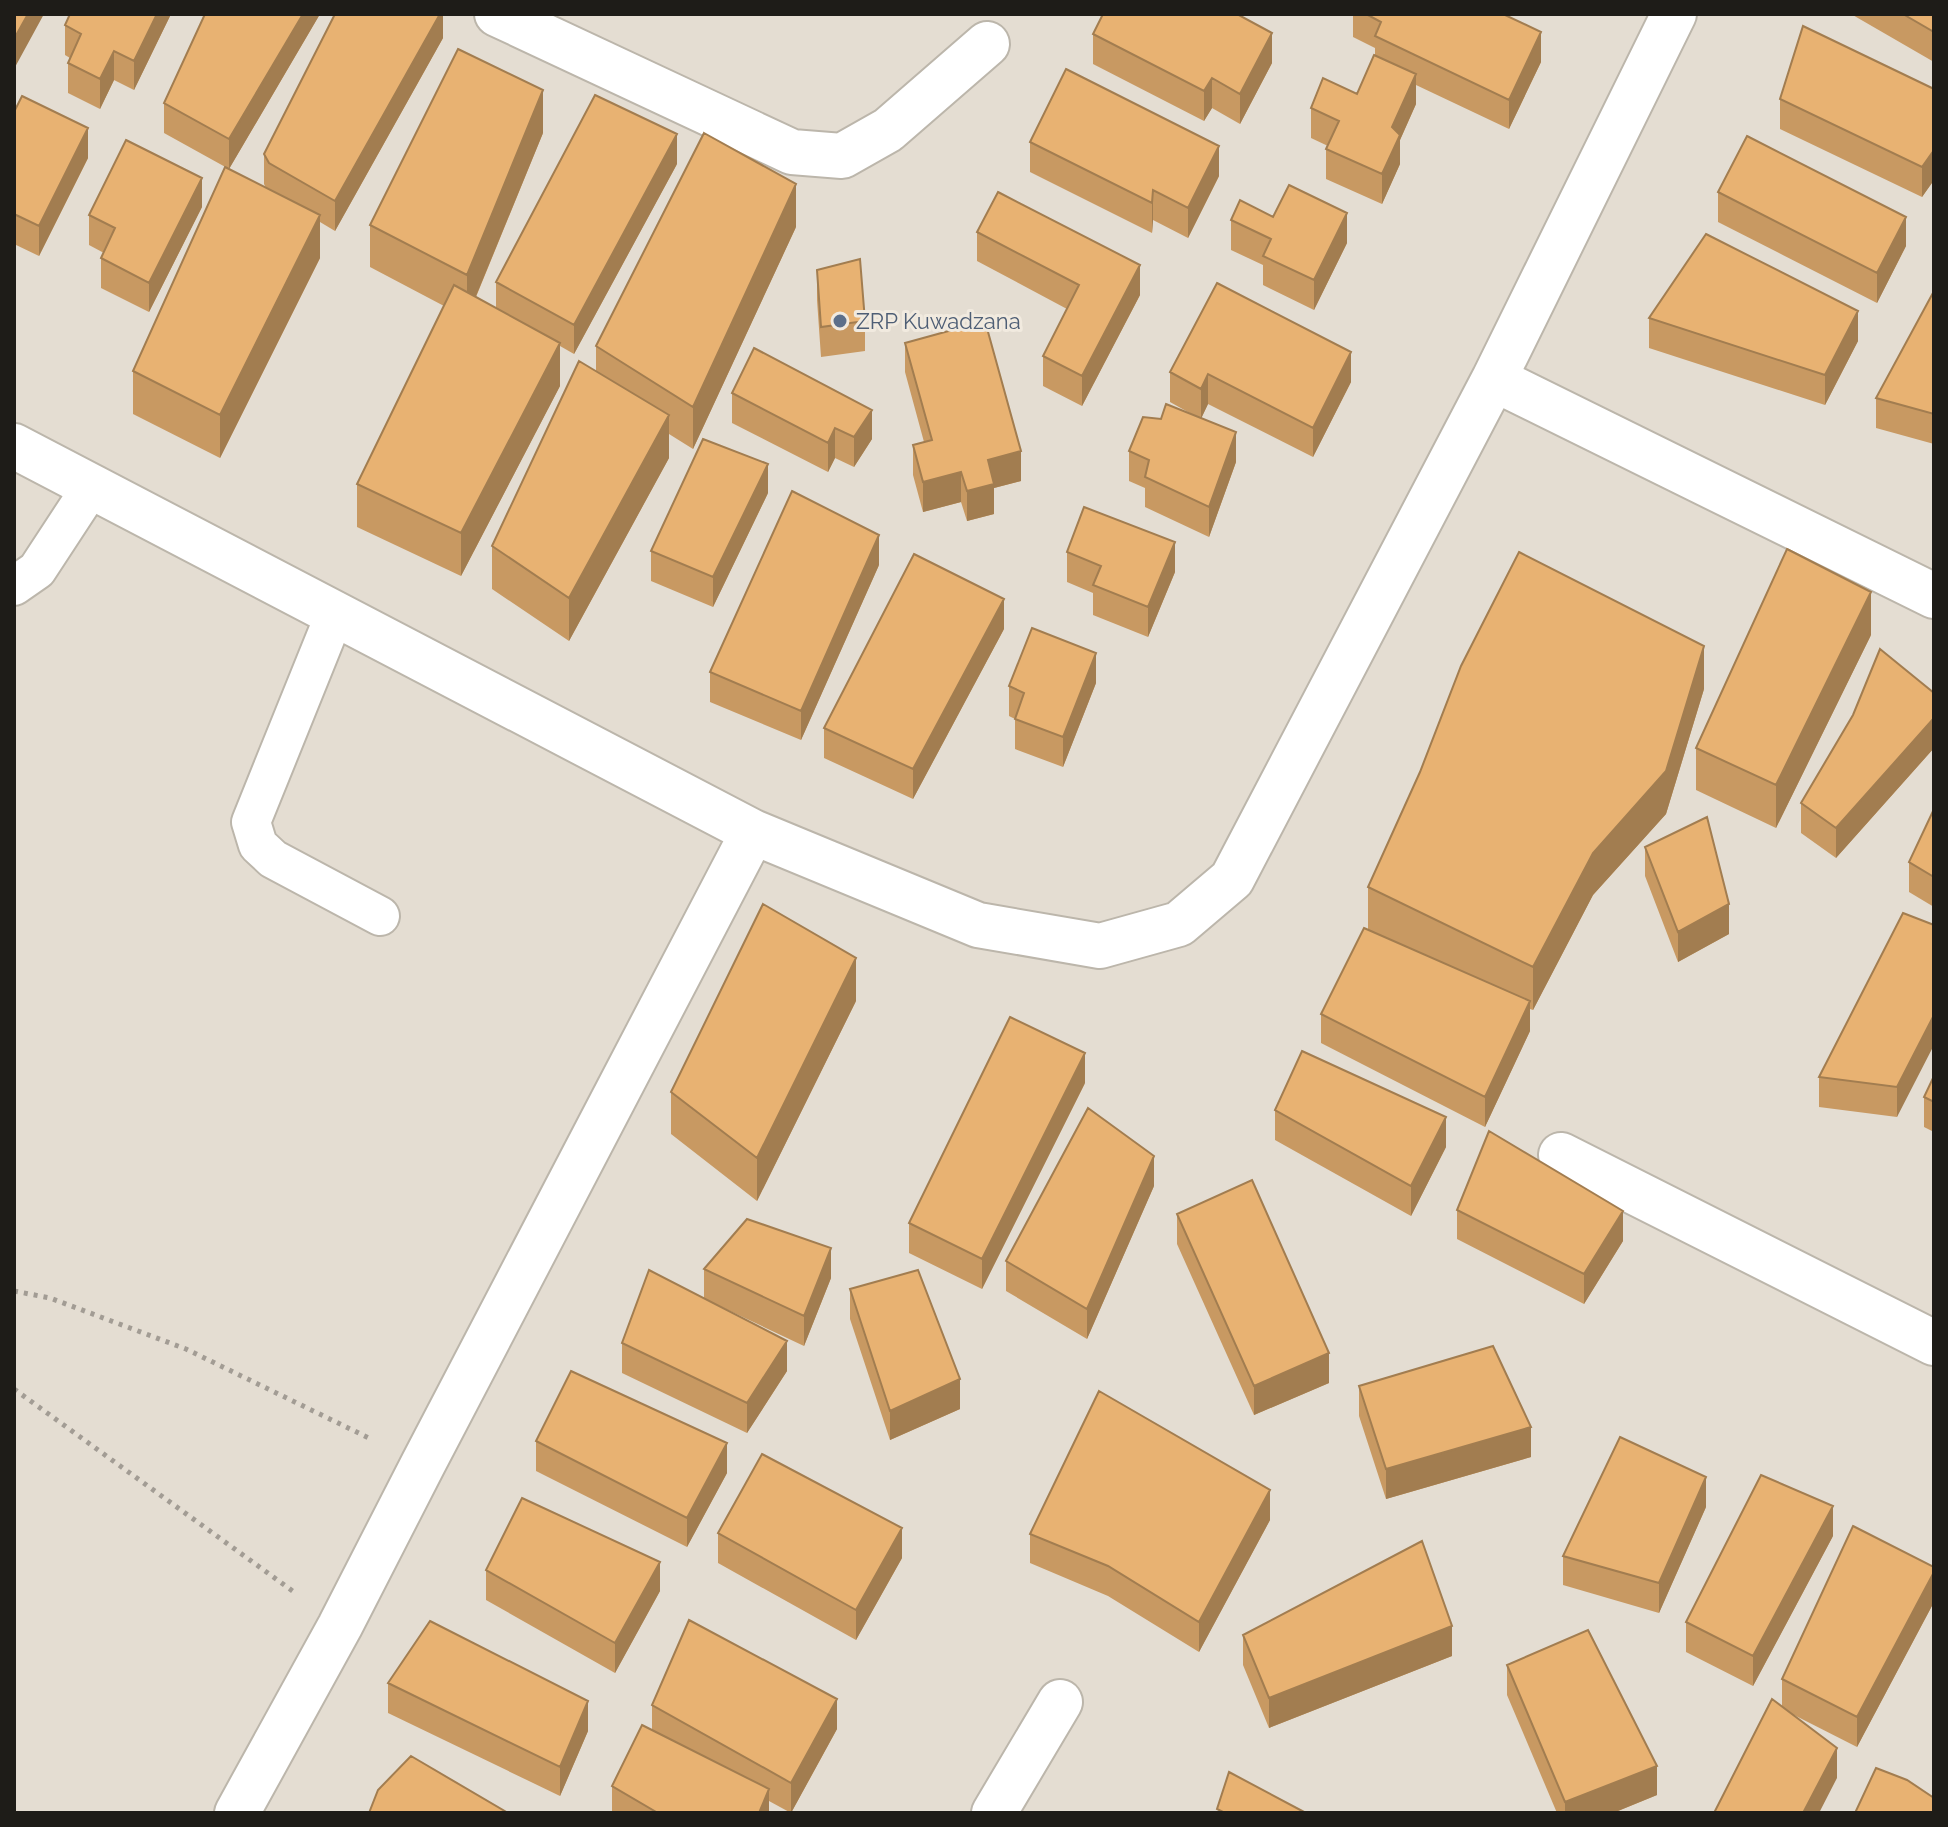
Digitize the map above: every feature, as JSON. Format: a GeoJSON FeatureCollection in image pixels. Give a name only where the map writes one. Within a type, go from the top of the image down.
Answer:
{"type":"FeatureCollection","features":[{"type":"Feature","properties":{"kind":"street"},"geometry":{"type":"LineString","coordinates":[[497,14],[792,152],[842,156],[888,130],[987,44]]}},
{"type":"Feature","properties":{"kind":"street"},"geometry":{"type":"LineString","coordinates":[[14,446],[753,832],[978,925],[1100,946],[1179,924],[1232,879],[1494,379],[1674,14]]}},
{"type":"Feature","properties":{"kind":"street"},"geometry":{"type":"LineString","coordinates":[[1494,379],[1934,596]]}},
{"type":"Feature","properties":{"kind":"street"},"geometry":{"type":"LineString","coordinates":[[237,1813],[340,1626],[753,832]]}},
{"type":"Feature","properties":{"kind":"street"},"geometry":{"type":"LineString","coordinates":[[1561,1155],[1934,1343]]}},
{"type":"Feature","properties":{"kind":"street"},"geometry":{"type":"LineString","coordinates":[[994,1813],[1060,1702]]}},
{"type":"Feature","properties":{"kind":"lane"},"geometry":{"type":"LineString","coordinates":[[14,586],[37,570],[92,486]]}},
{"type":"Feature","properties":{"kind":"lane"},"geometry":{"type":"LineString","coordinates":[[335,614],[251,822],[258,845],[273,859],[380,916]]}},
{"type":"Feature","properties":{"kind":"path"},"geometry":{"type":"LineString","coordinates":[[14,1291],[50,1298],[186,1349],[423,1464]]}},
{"type":"Feature","properties":{"kind":"path"},"geometry":{"type":"LineString","coordinates":[[14,1389],[340,1626]]}},
{"type":"Feature","properties":{"kind":"building"},"geometry":{"type":"Polygon","coordinates":[[[14,14],[28,14],[14,39],[14,14]]]}},
{"type":"Feature","properties":{"kind":"building"},"geometry":{"type":"Polygon","coordinates":[[[70,14],[157,14],[134,61],[114,51],[100,79],[68,63],[81,34],[65,25],[70,14]]]}},
{"type":"Feature","properties":{"kind":"building"},"geometry":{"type":"Polygon","coordinates":[[[205,14],[303,14],[229,139],[164,103],[205,14]]]}},
{"type":"Feature","properties":{"kind":"building"},"geometry":{"type":"Polygon","coordinates":[[[335,14],[440,14],[335,201],[269,163],[264,154],[335,14]]]}},
{"type":"Feature","properties":{"kind":"building"},"geometry":{"type":"Polygon","coordinates":[[[1103,14],[1237,14],[1272,33],[1240,94],[1212,78],[1204,91],[1093,34],[1103,14]]]}},
{"type":"Feature","properties":{"kind":"building"},"geometry":{"type":"Polygon","coordinates":[[[1366,14],[1503,14],[1541,32],[1509,100],[1375,36],[1381,22],[1366,14]]]}},
{"type":"Feature","properties":{"kind":"building"},"geometry":{"type":"Polygon","coordinates":[[[1903,14],[1934,14],[1934,32],[1903,14]]]}},
{"type":"Feature","properties":{"kind":"building"},"geometry":{"type":"Polygon","coordinates":[[[1803,26],[1934,89],[1934,150],[1922,167],[1780,99],[1803,26]]]}},
{"type":"Feature","properties":{"kind":"building"},"geometry":{"type":"Polygon","coordinates":[[[458,49],[543,90],[467,275],[370,225],[458,49]]]}},
{"type":"Feature","properties":{"kind":"building"},"geometry":{"type":"Polygon","coordinates":[[[1374,55],[1416,74],[1392,127],[1400,135],[1382,174],[1326,149],[1339,121],[1311,108],[1323,78],[1357,94],[1374,55]]]}},
{"type":"Feature","properties":{"kind":"building"},"geometry":{"type":"Polygon","coordinates":[[[1066,69],[1219,146],[1188,208],[1153,190],[1152,203],[1030,142],[1066,69]]]}},
{"type":"Feature","properties":{"kind":"building"},"geometry":{"type":"Polygon","coordinates":[[[595,95],[677,134],[574,325],[496,282],[595,95]]]}},
{"type":"Feature","properties":{"kind":"building"},"geometry":{"type":"Polygon","coordinates":[[[22,96],[88,128],[39,226],[14,214],[14,112],[22,96]]]}},
{"type":"Feature","properties":{"kind":"building"},"geometry":{"type":"Polygon","coordinates":[[[704,133],[796,184],[693,407],[596,346],[704,133]]]}},
{"type":"Feature","properties":{"kind":"building"},"geometry":{"type":"Polygon","coordinates":[[[1747,136],[1906,217],[1877,273],[1718,192],[1747,136]]]}},
{"type":"Feature","properties":{"kind":"building"},"geometry":{"type":"Polygon","coordinates":[[[126,140],[202,178],[149,283],[101,258],[115,228],[89,215],[126,140]]]}},
{"type":"Feature","properties":{"kind":"building"},"geometry":{"type":"Polygon","coordinates":[[[225,167],[320,215],[220,415],[133,371],[225,167]]]}},
{"type":"Feature","properties":{"kind":"building"},"geometry":{"type":"Polygon","coordinates":[[[1289,185],[1347,213],[1314,280],[1263,256],[1271,239],[1231,220],[1240,200],[1273,217],[1289,185]]]}},
{"type":"Feature","properties":{"kind":"building"},"geometry":{"type":"Polygon","coordinates":[[[998,192],[1140,265],[1082,376],[1043,356],[1079,285],[977,232],[998,192]]]}},
{"type":"Feature","properties":{"kind":"building"},"geometry":{"type":"Polygon","coordinates":[[[1706,234],[1858,311],[1825,375],[1649,318],[1706,234]]]}},
{"type":"Feature","properties":{"kind":"building"},"geometry":{"type":"Polygon","coordinates":[[[860,259],[865,321],[821,327],[817,270],[860,259]]]}},
{"type":"Feature","properties":{"kind":"building"},"geometry":{"type":"Polygon","coordinates":[[[1217,283],[1351,352],[1313,428],[1208,374],[1201,389],[1170,372],[1217,283]]]}},
{"type":"Feature","properties":{"kind":"building"},"geometry":{"type":"Polygon","coordinates":[[[454,285],[560,343],[461,533],[357,484],[454,285]]]}},
{"type":"Feature","properties":{"kind":"building"},"geometry":{"type":"Polygon","coordinates":[[[1934,291],[1934,414],[1876,398],[1934,291]]]}},
{"type":"Feature","properties":{"kind":"building"},"geometry":{"type":"Polygon","coordinates":[[[985,321],[1021,451],[988,460],[994,484],[967,491],[961,472],[923,482],[913,445],[932,440],[905,343],[985,321]]]}},
{"type":"Feature","properties":{"kind":"building"},"geometry":{"type":"Polygon","coordinates":[[[754,348],[872,410],[854,437],[835,428],[828,443],[732,393],[754,348]]]}},
{"type":"Feature","properties":{"kind":"building"},"geometry":{"type":"Polygon","coordinates":[[[579,361],[669,415],[569,598],[492,546],[579,361]]]}},
{"type":"Feature","properties":{"kind":"building"},"geometry":{"type":"Polygon","coordinates":[[[1166,404],[1236,432],[1209,507],[1145,477],[1149,460],[1129,451],[1143,417],[1161,419],[1166,404]]]}},
{"type":"Feature","properties":{"kind":"building"},"geometry":{"type":"Polygon","coordinates":[[[703,439],[768,464],[713,577],[651,551],[703,439]]]}},
{"type":"Feature","properties":{"kind":"building"},"geometry":{"type":"Polygon","coordinates":[[[792,491],[879,535],[801,711],[710,672],[792,491]]]}},
{"type":"Feature","properties":{"kind":"building"},"geometry":{"type":"Polygon","coordinates":[[[1084,507],[1175,542],[1148,607],[1093,585],[1101,566],[1067,552],[1084,507]]]}},
{"type":"Feature","properties":{"kind":"building"},"geometry":{"type":"Polygon","coordinates":[[[1787,549],[1871,592],[1776,785],[1696,748],[1787,549]]]}},
{"type":"Feature","properties":{"kind":"building"},"geometry":{"type":"Polygon","coordinates":[[[1519,552],[1704,646],[1666,771],[1593,853],[1533,967],[1368,887],[1420,772],[1461,666],[1519,552]]]}},
{"type":"Feature","properties":{"kind":"building"},"geometry":{"type":"Polygon","coordinates":[[[914,554],[1004,599],[913,769],[824,728],[914,554]]]}},
{"type":"Feature","properties":{"kind":"building"},"geometry":{"type":"Polygon","coordinates":[[[1032,628],[1096,653],[1063,737],[1015,719],[1024,693],[1009,686],[1032,628]]]}},
{"type":"Feature","properties":{"kind":"building"},"geometry":{"type":"Polygon","coordinates":[[[1880,649],[1934,693],[1934,718],[1836,828],[1801,803],[1853,715],[1880,649]]]}},
{"type":"Feature","properties":{"kind":"building"},"geometry":{"type":"Polygon","coordinates":[[[1934,809],[1934,877],[1909,862],[1934,809]]]}},
{"type":"Feature","properties":{"kind":"building"},"geometry":{"type":"Polygon","coordinates":[[[1707,817],[1729,904],[1678,932],[1645,847],[1707,817]]]}},
{"type":"Feature","properties":{"kind":"building"},"geometry":{"type":"Polygon","coordinates":[[[763,904],[856,958],[757,1158],[671,1092],[763,904]]]}},
{"type":"Feature","properties":{"kind":"building"},"geometry":{"type":"Polygon","coordinates":[[[1903,913],[1934,925],[1934,1015],[1897,1087],[1819,1077],[1903,913]]]}},
{"type":"Feature","properties":{"kind":"building"},"geometry":{"type":"Polygon","coordinates":[[[1364,928],[1530,1001],[1485,1097],[1321,1014],[1364,928]]]}},
{"type":"Feature","properties":{"kind":"building"},"geometry":{"type":"Polygon","coordinates":[[[1010,1017],[1085,1053],[982,1259],[909,1223],[1010,1017]]]}},
{"type":"Feature","properties":{"kind":"building"},"geometry":{"type":"Polygon","coordinates":[[[1302,1051],[1446,1117],[1411,1186],[1275,1110],[1302,1051]]]}},
{"type":"Feature","properties":{"kind":"building"},"geometry":{"type":"Polygon","coordinates":[[[1934,1076],[1934,1102],[1924,1097],[1934,1076]]]}},
{"type":"Feature","properties":{"kind":"building"},"geometry":{"type":"Polygon","coordinates":[[[1088,1108],[1154,1156],[1087,1309],[1006,1261],[1088,1108]]]}},
{"type":"Feature","properties":{"kind":"building"},"geometry":{"type":"Polygon","coordinates":[[[1489,1131],[1623,1211],[1584,1274],[1457,1210],[1489,1131]]]}},
{"type":"Feature","properties":{"kind":"building"},"geometry":{"type":"Polygon","coordinates":[[[1252,1180],[1329,1353],[1254,1386],[1177,1214],[1252,1180]]]}},
{"type":"Feature","properties":{"kind":"building"},"geometry":{"type":"Polygon","coordinates":[[[747,1219],[831,1248],[804,1316],[704,1269],[747,1219]]]}},
{"type":"Feature","properties":{"kind":"building"},"geometry":{"type":"Polygon","coordinates":[[[649,1270],[787,1341],[747,1403],[622,1343],[649,1270]]]}},
{"type":"Feature","properties":{"kind":"building"},"geometry":{"type":"Polygon","coordinates":[[[918,1270],[960,1379],[890,1411],[850,1289],[918,1270]]]}},
{"type":"Feature","properties":{"kind":"building"},"geometry":{"type":"Polygon","coordinates":[[[1493,1346],[1531,1427],[1386,1469],[1359,1386],[1493,1346]]]}},
{"type":"Feature","properties":{"kind":"building"},"geometry":{"type":"Polygon","coordinates":[[[571,1371],[727,1443],[687,1518],[536,1441],[571,1371]]]}},
{"type":"Feature","properties":{"kind":"building"},"geometry":{"type":"Polygon","coordinates":[[[1099,1391],[1270,1490],[1199,1622],[1108,1566],[1030,1534],[1099,1391]]]}},
{"type":"Feature","properties":{"kind":"building"},"geometry":{"type":"Polygon","coordinates":[[[1620,1437],[1706,1477],[1659,1583],[1563,1556],[1620,1437]]]}},
{"type":"Feature","properties":{"kind":"building"},"geometry":{"type":"Polygon","coordinates":[[[762,1454],[902,1528],[856,1610],[718,1533],[762,1454]]]}},
{"type":"Feature","properties":{"kind":"building"},"geometry":{"type":"Polygon","coordinates":[[[1761,1475],[1833,1506],[1753,1656],[1686,1622],[1761,1475]]]}},
{"type":"Feature","properties":{"kind":"building"},"geometry":{"type":"Polygon","coordinates":[[[522,1498],[660,1562],[615,1643],[486,1570],[522,1498]]]}},
{"type":"Feature","properties":{"kind":"building"},"geometry":{"type":"Polygon","coordinates":[[[1853,1526],[1934,1567],[1857,1717],[1782,1679],[1853,1526]]]}},
{"type":"Feature","properties":{"kind":"building"},"geometry":{"type":"Polygon","coordinates":[[[1422,1541],[1452,1626],[1269,1698],[1243,1635],[1422,1541]]]}},
{"type":"Feature","properties":{"kind":"building"},"geometry":{"type":"Polygon","coordinates":[[[689,1620],[837,1699],[791,1783],[652,1705],[689,1620]]]}},
{"type":"Feature","properties":{"kind":"building"},"geometry":{"type":"Polygon","coordinates":[[[430,1621],[588,1701],[560,1767],[388,1683],[430,1621]]]}},
{"type":"Feature","properties":{"kind":"building"},"geometry":{"type":"Polygon","coordinates":[[[1588,1630],[1657,1766],[1565,1802],[1507,1665],[1588,1630]]]}},
{"type":"Feature","properties":{"kind":"building"},"geometry":{"type":"Polygon","coordinates":[[[1772,1699],[1837,1748],[1803,1813],[1714,1813],[1772,1699]]]}},
{"type":"Feature","properties":{"kind":"building"},"geometry":{"type":"Polygon","coordinates":[[[642,1725],[769,1789],[759,1813],[658,1813],[612,1786],[642,1725]]]}},
{"type":"Feature","properties":{"kind":"building"},"geometry":{"type":"Polygon","coordinates":[[[411,1756],[508,1813],[369,1813],[378,1790],[411,1756]]]}},
{"type":"Feature","properties":{"kind":"building"},"geometry":{"type":"Polygon","coordinates":[[[1876,1768],[1907,1780],[1934,1798],[1934,1813],[1855,1813],[1876,1768]]]}},
{"type":"Feature","properties":{"kind":"building"},"geometry":{"type":"Polygon","coordinates":[[[1229,1772],[1306,1813],[1225,1813],[1217,1809],[1229,1772]]]}},
{"type":"Feature","properties":{"kind":"place","name":"ZRP Kuwadzana"},"geometry":{"type":"Point","coordinates":[840,321]}}]}
